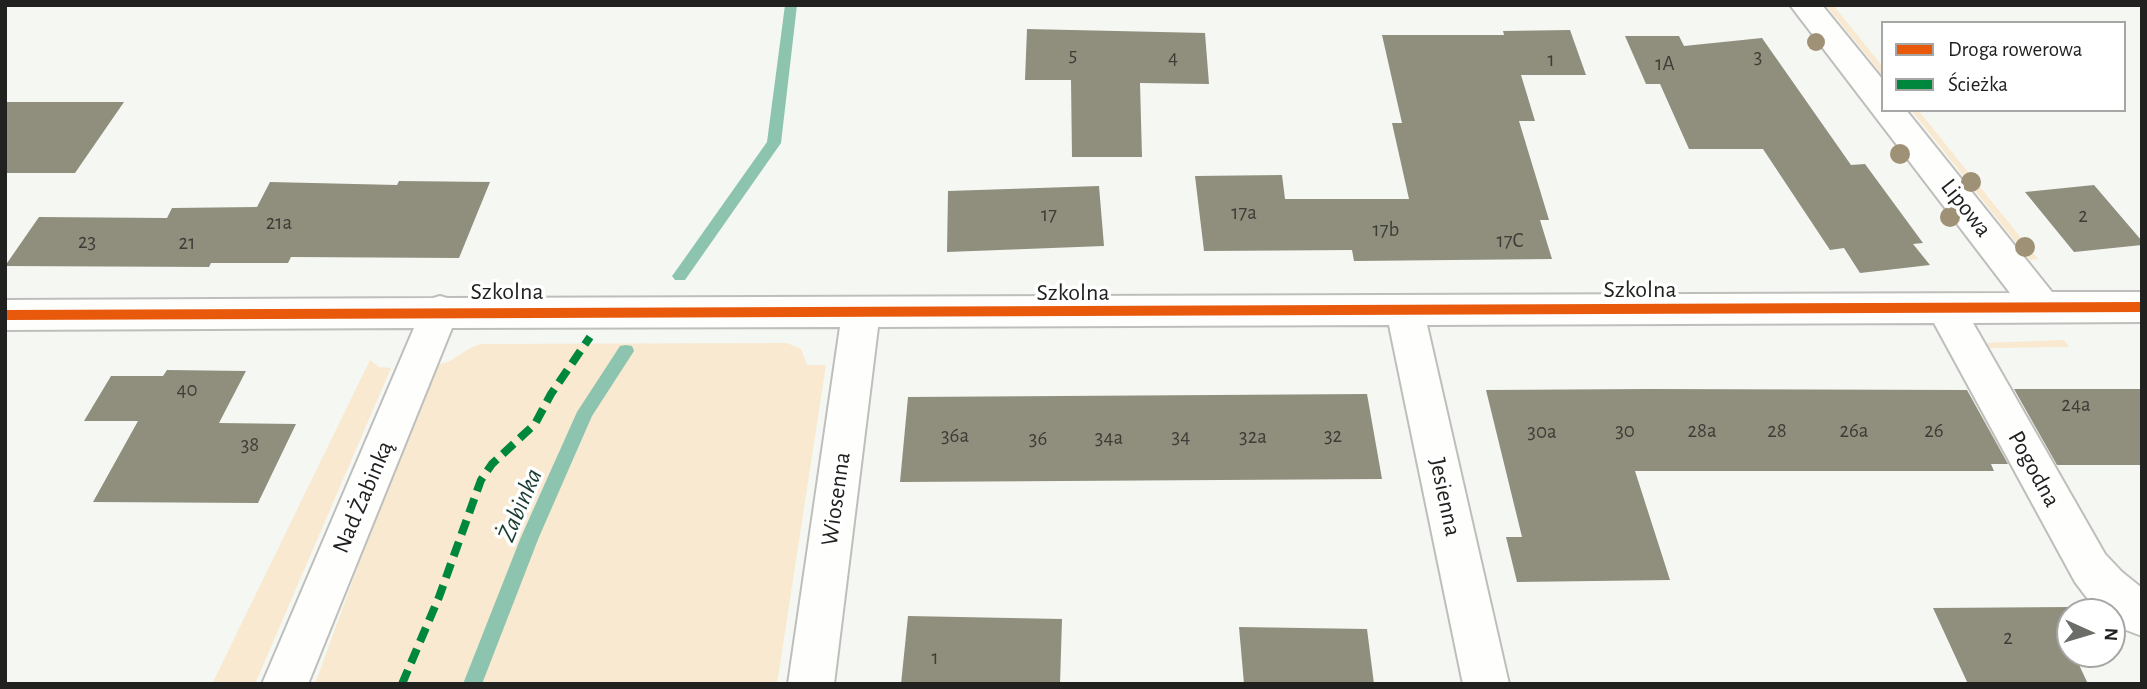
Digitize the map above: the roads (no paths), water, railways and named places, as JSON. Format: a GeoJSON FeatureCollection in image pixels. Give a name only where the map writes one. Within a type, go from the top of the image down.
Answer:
{"type":"FeatureCollection","features":[{"type":"Feature","properties":{"kind":"street"},"geometry":{"type":"LineString","coordinates":[[1805,5],[1881,100]]}},
{"type":"Feature","properties":{"kind":"street","name":"Lipowa"},"geometry":{"type":"LineString","coordinates":[[1890,112],[2042,307]]}},
{"type":"Feature","properties":{"kind":"street","name":"Szkolna"},"geometry":{"type":"LineString","coordinates":[[5,315],[440,311],[861,313],[2142,307]]}},
{"type":"Feature","properties":{"kind":"street","name":"Pogodna"},"geometry":{"type":"LineString","coordinates":[[1945,308],[2078,550],[2106,587],[2142,615]]}},
{"type":"Feature","properties":{"kind":"street","name":"Jesienna"},"geometry":{"type":"LineString","coordinates":[[1405,310],[1486,684]]}},
{"type":"Feature","properties":{"kind":"street","name":"Nad Żabinką"},"geometry":{"type":"LineString","coordinates":[[285,684],[440,311]]}},
{"type":"Feature","properties":{"kind":"street","name":"Wiosenna"},"geometry":{"type":"LineString","coordinates":[[811,684],[861,313]]}},
{"type":"Feature","properties":{"kind":"waterway","name":"Żabinka"},"geometry":{"type":"LineString","coordinates":[[680,276],[774,143],[791,5]]}},
{"type":"Feature","properties":{"kind":"waterway","name":"Żabinka"},"geometry":{"type":"LineString","coordinates":[[472,684],[530,537],[585,412],[626,351]]}}]}
